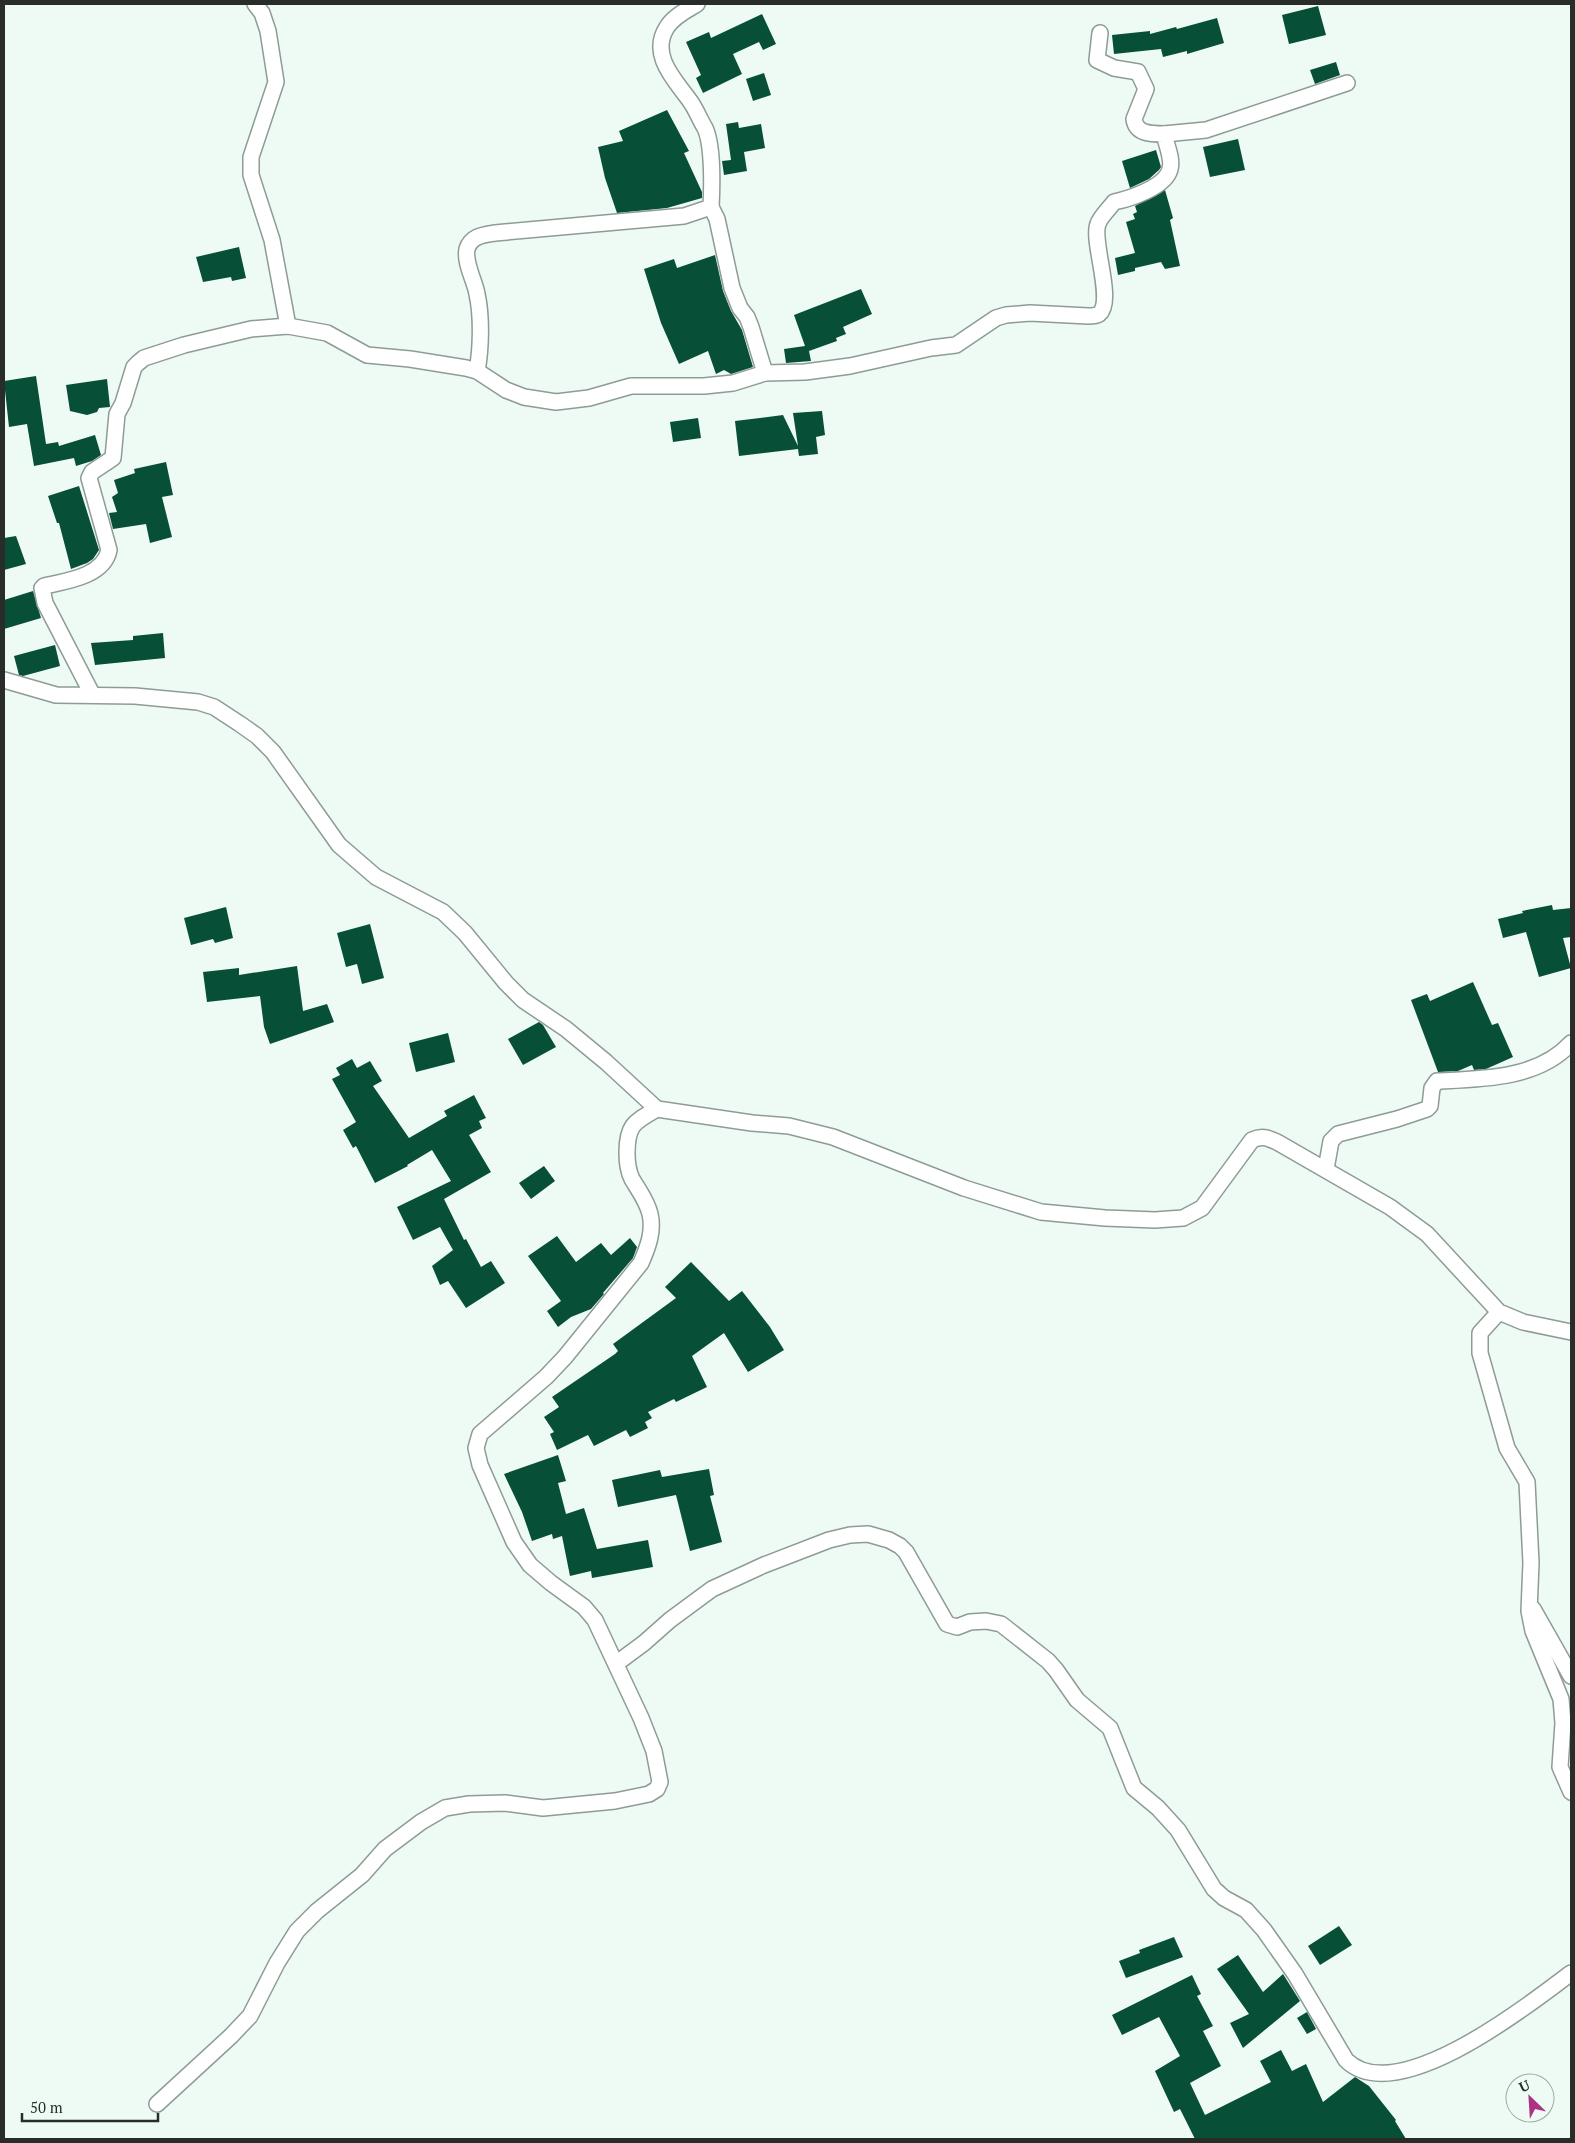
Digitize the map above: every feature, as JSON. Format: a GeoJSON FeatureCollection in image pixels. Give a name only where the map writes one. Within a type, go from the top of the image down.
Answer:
{"type":"FeatureCollection","features":[{"type":"Feature","properties":{"kind":"street"},"geometry":{"type":"LineString","coordinates":[[255,4],[262,13],[268,31],[276,82],[251,157],[251,175],[272,240],[288,326]]}},
{"type":"Feature","properties":{"kind":"street"},"geometry":{"type":"LineString","coordinates":[[697,4],[676,17],[668,26],[663,36],[662,52],[664,64],[691,102],[706,130],[712,185],[712,207],[717,219],[732,288],[740,308],[751,327],[765,373]]}},
{"type":"Feature","properties":{"kind":"street"},"geometry":{"type":"LineString","coordinates":[[1100,33],[1097,60],[1114,68],[1138,72],[1145,85],[1146,88],[1134,119],[1137,127],[1148,134],[1206,130],[1347,83]]}},
{"type":"Feature","properties":{"kind":"street"},"geometry":{"type":"LineString","coordinates":[[92,694],[45,603],[42,588],[93,572],[103,564],[107,557],[109,550],[89,478],[97,467],[113,458],[117,414],[123,403],[134,368],[144,358],[184,345],[251,329],[288,326],[327,334],[367,355],[410,359],[477,371],[506,390],[524,397],[556,402],[589,398],[631,386],[704,386],[732,383],[765,373],[805,372],[850,366],[931,348],[956,345],[996,318],[1006,315],[1030,313],[1088,316],[1100,313],[1104,302],[1102,267],[1097,233],[1098,224],[1114,202],[1132,198],[1158,184],[1168,176],[1170,164],[1164,134]]}},
{"type":"Feature","properties":{"kind":"street"},"geometry":{"type":"LineString","coordinates":[[477,371],[480,352],[478,297],[467,258],[467,251],[474,239],[479,235],[684,216],[712,207]]}},
{"type":"Feature","properties":{"kind":"street"},"geometry":{"type":"LineString","coordinates":[[4,680],[56,695],[135,696],[198,702],[214,707],[257,736],[273,752],[339,845],[376,877],[442,912],[465,933],[506,983],[523,1000],[566,1029],[606,1062],[657,1109],[752,1123],[789,1126],[833,1137],[964,1188],[1040,1212],[1059,1215],[1155,1220],[1183,1218],[1202,1208],[1252,1140],[1258,1137],[1266,1137],[1326,1169],[1390,1207],[1427,1234],[1499,1312],[1523,1322],[1571,1332]]}},
{"type":"Feature","properties":{"kind":"street"},"geometry":{"type":"LineString","coordinates":[[1326,1169],[1333,1138],[1338,1134],[1397,1119],[1427,1109],[1430,1106],[1432,1088],[1437,1081],[1509,1075],[1523,1072],[1540,1066],[1571,1043]]}},
{"type":"Feature","properties":{"kind":"street"},"geometry":{"type":"LineString","coordinates":[[157,2104],[250,2016],[277,1963],[297,1931],[316,1911],[362,1875],[386,1849],[421,1822],[445,1808],[469,1804],[505,1804],[543,1808],[615,1801],[649,1794],[657,1789],[660,1775],[654,1751],[617,1663],[596,1620],[584,1607],[550,1583],[530,1565],[514,1542],[480,1465],[477,1441],[484,1430],[546,1377],[565,1357],[641,1263],[648,1246],[651,1220],[648,1207],[631,1177],[627,1139],[632,1125],[657,1109]]}},
{"type":"Feature","properties":{"kind":"street"},"geometry":{"type":"LineString","coordinates":[[1499,1312],[1480,1333],[1479,1346],[1507,1448],[1527,1482],[1531,1563],[1528,1601],[1533,1631],[1561,1699],[1563,1723],[1560,1767],[1571,1792]]}},
{"type":"Feature","properties":{"kind":"street"},"geometry":{"type":"LineString","coordinates":[[617,1663],[698,1599],[730,1580],[838,1537],[868,1534],[889,1540],[906,1552],[946,1624],[957,1627],[970,1622],[986,1621],[1001,1624],[1048,1661],[1077,1700],[1110,1728],[1134,1788],[1158,1808],[1178,1830],[1214,1889],[1224,1898],[1246,1910],[1264,1930],[1295,1974],[1346,2060],[1353,2067],[1361,2071],[1384,2073],[1400,2072],[1422,2065],[1465,2046],[1513,2015],[1571,1973]]}},
{"type":"Feature","properties":{"kind":"street"},"geometry":{"type":"LineString","coordinates":[[1528,1601],[1571,1676]]}},
{"type":"Feature","properties":{"kind":"building"},"geometry":{"type":"Polygon","coordinates":[[[1318,6],[1326,35],[1289,44],[1282,15],[1318,6]]]}},
{"type":"Feature","properties":{"kind":"building"},"geometry":{"type":"Polygon","coordinates":[[[762,14],[776,44],[763,50],[759,42],[733,54],[742,74],[703,93],[696,78],[701,75],[686,42],[709,32],[711,38],[762,14]]]}},
{"type":"Feature","properties":{"kind":"building"},"geometry":{"type":"Polygon","coordinates":[[[1217,18],[1224,43],[1187,54],[1187,51],[1163,57],[1161,49],[1114,54],[1112,35],[1150,31],[1150,34],[1217,18]]]}},
{"type":"Feature","properties":{"kind":"building"},"geometry":{"type":"Polygon","coordinates":[[[1336,62],[1340,75],[1315,84],[1310,70],[1336,62]]]}},
{"type":"Feature","properties":{"kind":"building"},"geometry":{"type":"Polygon","coordinates":[[[764,73],[771,95],[753,101],[746,79],[764,73]]]}},
{"type":"Feature","properties":{"kind":"building"},"geometry":{"type":"Polygon","coordinates":[[[667,110],[689,151],[684,153],[702,192],[702,198],[667,208],[617,213],[605,178],[598,147],[623,141],[619,131],[667,110]]]}},
{"type":"Feature","properties":{"kind":"building"},"geometry":{"type":"Polygon","coordinates":[[[738,122],[739,128],[761,124],[765,148],[744,152],[747,171],[724,175],[722,161],[731,160],[726,124],[738,122]]]}},
{"type":"Feature","properties":{"kind":"building"},"geometry":{"type":"Polygon","coordinates":[[[1238,139],[1245,170],[1210,177],[1203,147],[1238,139]]]}},
{"type":"Feature","properties":{"kind":"building"},"geometry":{"type":"Polygon","coordinates":[[[1156,150],[1161,167],[1159,170],[1149,179],[1130,188],[1122,161],[1156,150]]]}},
{"type":"Feature","properties":{"kind":"building"},"geometry":{"type":"Polygon","coordinates":[[[1165,190],[1173,218],[1170,220],[1180,266],[1165,269],[1161,262],[1135,268],[1135,271],[1118,275],[1115,258],[1135,253],[1126,222],[1135,219],[1133,214],[1137,212],[1135,206],[1165,190]]]}},
{"type":"Feature","properties":{"kind":"building"},"geometry":{"type":"Polygon","coordinates":[[[239,247],[246,278],[232,281],[231,277],[203,282],[196,257],[239,247]]]}},
{"type":"Feature","properties":{"kind":"building"},"geometry":{"type":"Polygon","coordinates":[[[715,255],[723,291],[731,311],[742,330],[753,367],[731,374],[724,370],[716,374],[708,351],[679,364],[661,323],[644,269],[674,259],[677,268],[715,255]]]}},
{"type":"Feature","properties":{"kind":"building"},"geometry":{"type":"Polygon","coordinates":[[[861,289],[872,314],[843,327],[846,334],[836,338],[837,341],[809,351],[811,361],[786,363],[784,349],[805,346],[794,315],[861,289]]]}},
{"type":"Feature","properties":{"kind":"building"},"geometry":{"type":"Polygon","coordinates":[[[36,376],[46,444],[58,442],[59,446],[95,435],[101,455],[92,461],[76,466],[74,458],[34,466],[27,424],[9,427],[4,381],[36,376]]]}},
{"type":"Feature","properties":{"kind":"building"},"geometry":{"type":"Polygon","coordinates":[[[107,379],[110,407],[99,408],[97,412],[87,415],[70,411],[66,385],[107,379]]]}},
{"type":"Feature","properties":{"kind":"building"},"geometry":{"type":"Polygon","coordinates":[[[822,411],[825,435],[816,437],[818,454],[799,456],[798,449],[739,456],[735,421],[783,415],[798,446],[793,413],[822,411]]]}},
{"type":"Feature","properties":{"kind":"building"},"geometry":{"type":"Polygon","coordinates":[[[698,418],[701,438],[673,442],[670,422],[698,418]]]}},
{"type":"Feature","properties":{"kind":"building"},"geometry":{"type":"Polygon","coordinates":[[[166,462],[173,495],[162,497],[172,537],[150,543],[146,524],[113,529],[109,513],[117,512],[112,497],[118,493],[114,480],[135,473],[134,469],[166,462]]]}},
{"type":"Feature","properties":{"kind":"building"},"geometry":{"type":"Polygon","coordinates":[[[79,486],[99,550],[93,559],[71,569],[59,523],[57,523],[48,496],[79,486]]]}},
{"type":"Feature","properties":{"kind":"building"},"geometry":{"type":"Polygon","coordinates":[[[16,536],[26,564],[4,570],[4,538],[16,536]]]}},
{"type":"Feature","properties":{"kind":"building"},"geometry":{"type":"Polygon","coordinates":[[[33,591],[41,618],[4,629],[4,600],[33,591]]]}},
{"type":"Feature","properties":{"kind":"building"},"geometry":{"type":"Polygon","coordinates":[[[163,633],[165,658],[95,665],[91,643],[133,640],[133,636],[163,633]]]}},
{"type":"Feature","properties":{"kind":"building"},"geometry":{"type":"Polygon","coordinates":[[[55,645],[60,666],[23,676],[19,675],[14,656],[55,645]]]}},
{"type":"Feature","properties":{"kind":"building"},"geometry":{"type":"Polygon","coordinates":[[[1552,905],[1553,910],[1571,908],[1571,937],[1563,938],[1571,968],[1539,977],[1526,932],[1503,938],[1498,919],[1523,913],[1522,911],[1552,905]]]}},
{"type":"Feature","properties":{"kind":"building"},"geometry":{"type":"Polygon","coordinates":[[[226,907],[233,938],[215,943],[213,939],[191,945],[184,918],[226,907]]]}},
{"type":"Feature","properties":{"kind":"building"},"geometry":{"type":"Polygon","coordinates":[[[370,924],[384,978],[362,984],[357,964],[346,967],[337,933],[370,924]]]}},
{"type":"Feature","properties":{"kind":"building"},"geometry":{"type":"Polygon","coordinates":[[[297,966],[303,1011],[327,1004],[334,1022],[270,1044],[264,1027],[260,996],[207,1002],[203,972],[239,968],[239,975],[297,966]]]}},
{"type":"Feature","properties":{"kind":"building"},"geometry":{"type":"Polygon","coordinates":[[[1473,982],[1492,1025],[1498,1023],[1513,1057],[1486,1069],[1474,1070],[1472,1065],[1458,1071],[1438,1072],[1411,1000],[1427,994],[1430,1001],[1473,982]]]}},
{"type":"Feature","properties":{"kind":"building"},"geometry":{"type":"Polygon","coordinates":[[[539,1022],[543,1025],[556,1047],[523,1065],[508,1039],[539,1022]]]}},
{"type":"Feature","properties":{"kind":"building"},"geometry":{"type":"Polygon","coordinates":[[[448,1033],[455,1062],[416,1072],[409,1043],[448,1033]]]}},
{"type":"Feature","properties":{"kind":"building"},"geometry":{"type":"Polygon","coordinates":[[[352,1059],[357,1068],[370,1061],[382,1081],[373,1086],[409,1138],[447,1116],[444,1111],[474,1095],[486,1118],[479,1121],[482,1128],[469,1135],[491,1172],[444,1199],[464,1240],[466,1239],[481,1267],[491,1261],[505,1283],[466,1308],[448,1281],[440,1285],[432,1266],[453,1250],[440,1227],[413,1240],[397,1207],[451,1181],[432,1150],[408,1166],[375,1183],[356,1146],[353,1148],[343,1130],[356,1122],[332,1079],[340,1075],[336,1068],[352,1059]]]}},
{"type":"Feature","properties":{"kind":"building"},"geometry":{"type":"Polygon","coordinates":[[[544,1166],[555,1181],[531,1199],[519,1183],[544,1166]]]}},
{"type":"Feature","properties":{"kind":"building"},"geometry":{"type":"Polygon","coordinates":[[[557,1236],[576,1262],[601,1243],[611,1255],[630,1238],[637,1247],[633,1258],[591,1309],[571,1317],[558,1327],[547,1311],[561,1301],[528,1256],[557,1236]]]}},
{"type":"Feature","properties":{"kind":"building"},"geometry":{"type":"Polygon","coordinates":[[[691,1262],[729,1301],[742,1291],[770,1327],[784,1350],[748,1372],[724,1333],[692,1356],[707,1387],[676,1402],[674,1399],[648,1412],[652,1418],[645,1422],[648,1428],[630,1437],[626,1430],[594,1446],[588,1435],[557,1450],[550,1434],[554,1432],[544,1417],[559,1407],[552,1397],[615,1354],[618,1351],[613,1344],[676,1298],[665,1287],[691,1262]]]}},
{"type":"Feature","properties":{"kind":"building"},"geometry":{"type":"Polygon","coordinates":[[[558,1455],[566,1481],[558,1483],[566,1514],[584,1508],[597,1549],[648,1540],[653,1567],[592,1578],[591,1571],[570,1576],[562,1536],[553,1539],[552,1534],[532,1541],[522,1512],[504,1474],[558,1455]]]}},
{"type":"Feature","properties":{"kind":"building"},"geometry":{"type":"Polygon","coordinates":[[[709,1469],[714,1495],[710,1496],[722,1542],[690,1551],[676,1495],[618,1507],[612,1480],[660,1470],[662,1477],[709,1469]]]}},
{"type":"Feature","properties":{"kind":"building"},"geometry":{"type":"Polygon","coordinates":[[[1339,1926],[1352,1945],[1320,1965],[1308,1946],[1339,1926]]]}},
{"type":"Feature","properties":{"kind":"building"},"geometry":{"type":"Polygon","coordinates":[[[1174,1937],[1183,1957],[1126,1978],[1119,1961],[1140,1953],[1139,1950],[1174,1937]]]}},
{"type":"Feature","properties":{"kind":"building"},"geometry":{"type":"Polygon","coordinates":[[[1238,1955],[1263,1992],[1283,1974],[1300,2001],[1243,2048],[1230,2023],[1249,2014],[1217,1969],[1238,1955]]]}},
{"type":"Feature","properties":{"kind":"building"},"geometry":{"type":"Polygon","coordinates":[[[1192,1975],[1201,1994],[1197,1996],[1213,2026],[1203,2031],[1221,2066],[1190,2083],[1205,2115],[1271,2082],[1260,2061],[1281,2050],[1292,2071],[1306,2064],[1323,2102],[1355,2077],[1369,2086],[1396,2120],[1406,2139],[1195,2139],[1180,2109],[1174,2112],[1155,2071],[1180,2056],[1159,2017],[1122,2035],[1112,2015],[1192,1975]]]}},
{"type":"Feature","properties":{"kind":"building"},"geometry":{"type":"Polygon","coordinates":[[[1307,2012],[1316,2029],[1307,2034],[1297,2018],[1307,2012]]]}}]}
